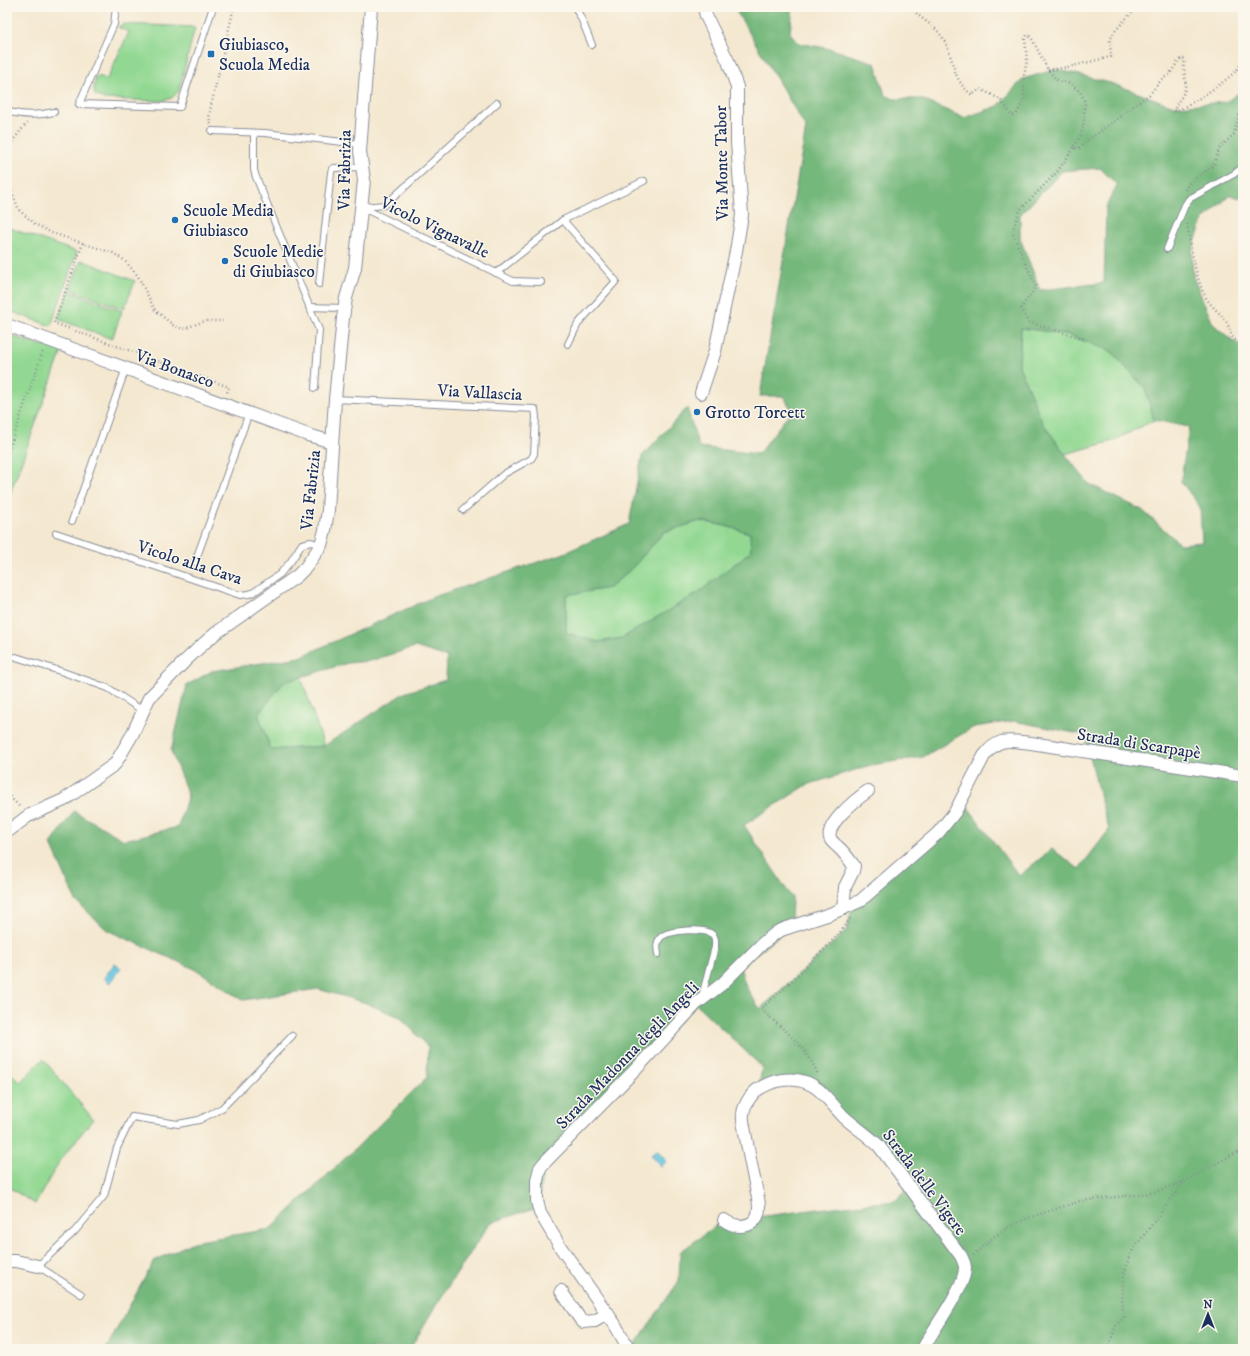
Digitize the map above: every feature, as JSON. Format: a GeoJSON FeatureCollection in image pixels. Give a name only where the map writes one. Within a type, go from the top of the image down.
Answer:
{"type":"FeatureCollection","features":[{"type":"Feature","properties":{"kind":"street","name":"Via Fabrizia"},"geometry":{"type":"LineString","coordinates":[[7,832],[28,816],[64,800],[115,764],[132,735],[150,698],[202,644],[297,576],[306,567],[321,545],[328,510],[335,399],[344,308],[355,268],[364,180],[360,144],[370,7]]}},
{"type":"Feature","properties":{"kind":"street","name":"Via Monte Tabor"},"geometry":{"type":"LineString","coordinates":[[701,393],[715,351],[742,215],[737,142],[737,87],[728,61],[706,16],[704,7]]}},
{"type":"Feature","properties":{"kind":"street","name":"Via Bonasco"},"geometry":{"type":"LineString","coordinates":[[7,325],[308,435],[332,442]]}},
{"type":"Feature","properties":{"kind":"street","name":"Strada di Scarpapè"},"geometry":{"type":"LineString","coordinates":[[997,743],[1006,741],[1031,743],[1243,776]]}},
{"type":"Feature","properties":{"kind":"street","name":"Strada Madonna degli Angeli"},"geometry":{"type":"LineString","coordinates":[[629,1349],[622,1334],[561,1248],[540,1213],[537,1201],[538,1174],[544,1163],[701,1000],[722,984],[763,943],[777,932],[848,907],[869,894],[930,841],[945,826],[955,812],[984,756],[997,743]]}},
{"type":"Feature","properties":{"kind":"street"},"geometry":{"type":"LineString","coordinates":[[848,907],[845,887],[854,866],[830,840],[829,835],[832,826],[840,816],[853,802],[868,791]]}},
{"type":"Feature","properties":{"kind":"street","name":"Strada delle Vigere"},"geometry":{"type":"LineString","coordinates":[[724,1220],[734,1226],[744,1226],[753,1221],[757,1217],[759,1211],[759,1200],[750,1161],[743,1116],[745,1105],[759,1088],[768,1083],[781,1080],[800,1081],[808,1083],[820,1091],[838,1111],[879,1146],[961,1256],[964,1263]]}},
{"type":"Feature","properties":{"kind":"street"},"geometry":{"type":"LineString","coordinates":[[7,1261],[16,1261],[38,1266]]}},
{"type":"Feature","properties":{"kind":"street"},"geometry":{"type":"LineString","coordinates":[[922,1349],[956,1293],[964,1274],[964,1263]]}},
{"type":"Feature","properties":{"kind":"street"},"geometry":{"type":"LineString","coordinates":[[561,1291],[583,1322],[595,1321],[608,1313]]}},
{"type":"Feature","properties":{"kind":"lane"},"geometry":{"type":"LineString","coordinates":[[116,7],[114,24],[79,104],[180,107],[213,7]]}},
{"type":"Feature","properties":{"kind":"lane"},"geometry":{"type":"LineString","coordinates":[[575,7],[592,45]]}},
{"type":"Feature","properties":{"kind":"lane"},"geometry":{"type":"LineString","coordinates":[[361,207],[385,205],[497,103]]}},
{"type":"Feature","properties":{"kind":"lane"},"geometry":{"type":"LineString","coordinates":[[7,112],[31,116],[54,112]]}},
{"type":"Feature","properties":{"kind":"lane"},"geometry":{"type":"LineString","coordinates":[[212,130],[254,132],[360,144]]}},
{"type":"Feature","properties":{"kind":"lane"},"geometry":{"type":"LineString","coordinates":[[254,132],[254,170],[256,177],[319,330],[315,388]]}},
{"type":"Feature","properties":{"kind":"lane"},"geometry":{"type":"LineString","coordinates":[[319,284],[332,169],[362,167]]}},
{"type":"Feature","properties":{"kind":"lane"},"geometry":{"type":"LineString","coordinates":[[1167,249],[1185,205],[1189,199],[1196,194],[1213,187],[1243,167]]}},
{"type":"Feature","properties":{"kind":"lane","name":"Vicolo Vignavalle"},"geometry":{"type":"LineString","coordinates":[[496,273],[563,220],[644,181]]}},
{"type":"Feature","properties":{"kind":"lane","name":"Vicolo Vignavalle"},"geometry":{"type":"LineString","coordinates":[[361,207],[513,281],[541,282]]}},
{"type":"Feature","properties":{"kind":"lane"},"geometry":{"type":"LineString","coordinates":[[563,220],[616,281],[578,324],[568,344]]}},
{"type":"Feature","properties":{"kind":"lane"},"geometry":{"type":"LineString","coordinates":[[309,307],[344,308]]}},
{"type":"Feature","properties":{"kind":"lane"},"geometry":{"type":"LineString","coordinates":[[72,521],[126,368]]}},
{"type":"Feature","properties":{"kind":"lane","name":"Via Vallascia"},"geometry":{"type":"LineString","coordinates":[[335,399],[535,409],[534,454],[531,459],[504,474],[463,510]]}},
{"type":"Feature","properties":{"kind":"lane"},"geometry":{"type":"LineString","coordinates":[[195,562],[249,413]]}},
{"type":"Feature","properties":{"kind":"lane","name":"Vicolo alla Cava"},"geometry":{"type":"LineString","coordinates":[[56,533],[240,595],[254,592],[280,574],[302,544],[311,542],[321,545]]}},
{"type":"Feature","properties":{"kind":"lane"},"geometry":{"type":"LineString","coordinates":[[16,657],[108,688],[143,711]]}},
{"type":"Feature","properties":{"kind":"lane"},"geometry":{"type":"LineString","coordinates":[[658,954],[657,944],[666,933],[702,930],[710,932],[713,935],[715,947],[701,1000]]}},
{"type":"Feature","properties":{"kind":"lane"},"geometry":{"type":"LineString","coordinates":[[81,1294],[38,1266],[75,1231],[104,1196],[117,1148],[132,1117],[178,1124],[198,1120],[222,1108],[292,1036]]}},
{"type":"Feature","properties":{"kind":"path"},"geometry":{"type":"LineString","coordinates":[[212,130],[210,118],[211,106],[234,7]]}},
{"type":"Feature","properties":{"kind":"path"},"geometry":{"type":"LineString","coordinates":[[911,7],[915,13],[937,30],[944,39],[955,73],[963,88],[972,95],[980,89],[1000,99],[1012,116],[1017,113],[1024,99],[1024,75],[1027,62],[1025,39],[1027,35],[1031,37],[1048,70],[1058,81],[1071,84],[1080,92],[1085,102],[1081,135],[1074,148],[1057,172],[1020,210],[1012,232],[1036,287],[1022,308],[1028,322],[1085,338]]}},
{"type":"Feature","properties":{"kind":"path"},"geometry":{"type":"LineString","coordinates":[[1048,70],[1065,68],[1111,57],[1110,40],[1114,32],[1134,10],[1159,7]]}},
{"type":"Feature","properties":{"kind":"path"},"geometry":{"type":"LineString","coordinates":[[1074,148],[1078,149],[1149,95],[1162,79],[1169,75],[1179,60],[1183,58],[1185,60],[1185,89],[1175,105],[1174,111],[1181,109],[1222,83],[1235,72],[1243,61]]}},
{"type":"Feature","properties":{"kind":"path"},"geometry":{"type":"LineString","coordinates":[[1243,101],[1234,134],[1219,148],[1214,165],[1188,184],[1184,194],[1190,241],[1199,280],[1205,296],[1226,322],[1233,338],[1237,342],[1243,343]]}},
{"type":"Feature","properties":{"kind":"path"},"geometry":{"type":"LineString","coordinates":[[7,153],[14,139],[25,127],[31,116]]}},
{"type":"Feature","properties":{"kind":"path"},"geometry":{"type":"LineString","coordinates":[[7,172],[12,192],[19,210],[35,224],[52,233],[113,253],[124,260],[138,276],[154,310],[173,325],[182,329],[205,321],[223,321]]}},
{"type":"Feature","properties":{"kind":"path"},"geometry":{"type":"LineString","coordinates":[[83,242],[54,323],[229,387],[224,404]]}},
{"type":"Feature","properties":{"kind":"path"},"geometry":{"type":"LineString","coordinates":[[7,455],[47,339]]}},
{"type":"Feature","properties":{"kind":"path"},"geometry":{"type":"LineString","coordinates":[[7,794],[28,816]]}},
{"type":"Feature","properties":{"kind":"path"},"geometry":{"type":"LineString","coordinates":[[820,1091],[816,1071],[801,1047],[760,1010],[850,922],[848,907]]}},
{"type":"Feature","properties":{"kind":"path","name":"Strada delle Vigere"},"geometry":{"type":"LineString","coordinates":[[964,1263],[994,1236],[1014,1224],[1046,1211],[1080,1201],[1152,1193],[1183,1182],[1243,1150]]}},
{"type":"Feature","properties":{"kind":"path"},"geometry":{"type":"LineString","coordinates":[[1108,1349],[1116,1326],[1124,1317],[1122,1299],[1124,1274],[1130,1254],[1183,1182]]}},
{"type":"Feature","properties":{"kind":"green space"},"geometry":{"type":"Polygon","coordinates":[[[737,7],[793,7],[790,33],[799,43],[831,49],[875,63],[885,95],[894,99],[921,99],[964,118],[998,106],[1023,79],[1057,69],[1110,83],[1174,106],[1226,102],[1243,90],[1243,199],[1230,195],[1203,220],[1192,251],[1193,277],[1213,324],[1243,347],[1243,1349],[632,1349],[679,1281],[680,1252],[724,1220],[729,1224],[757,1217],[895,1201],[909,1187],[887,1155],[808,1083],[759,1088],[762,1067],[696,1004],[544,1163],[538,1207],[490,1223],[433,1310],[410,1349],[106,1349],[154,1261],[193,1242],[270,1229],[355,1149],[427,1077],[428,1047],[400,1017],[363,1002],[318,989],[243,1000],[197,970],[107,930],[76,901],[51,844],[74,811],[124,840],[178,827],[188,795],[171,751],[187,685],[212,671],[300,657],[433,597],[562,554],[629,524],[642,456],[687,408],[699,447],[758,454],[792,410],[783,396],[760,396],[806,128],[735,9],[737,7]],[[1100,168],[1062,171],[1020,215],[1020,238],[1040,290],[1104,283],[1106,207],[1117,185],[1100,168]],[[1021,328],[1019,366],[1042,422],[1089,484],[1142,510],[1180,544],[1202,542],[1200,507],[1181,481],[1189,427],[1154,420],[1145,388],[1111,351],[1066,334],[1021,328]],[[700,521],[664,532],[632,568],[609,588],[566,595],[566,633],[598,642],[622,638],[698,593],[751,551],[750,533],[726,526],[700,521]],[[415,647],[370,661],[348,663],[284,682],[258,714],[271,750],[324,746],[404,693],[446,680],[447,657],[415,647]],[[1014,721],[974,727],[923,757],[871,765],[807,785],[744,825],[792,898],[791,926],[740,967],[746,987],[760,1009],[846,931],[853,905],[943,836],[967,806],[1019,876],[1052,849],[1079,869],[1109,830],[1085,735],[1014,721]]]}},
{"type":"Feature","properties":{"kind":"green space"},"geometry":{"type":"Polygon","coordinates":[[[123,24],[195,27],[179,91],[172,98],[162,101],[104,99],[95,95],[94,85],[97,76],[107,79],[129,32],[118,27],[123,24]]]}},
{"type":"Feature","properties":{"kind":"green space"},"geometry":{"type":"Polygon","coordinates":[[[7,227],[77,252],[51,326],[7,310],[7,227]]]}},
{"type":"Feature","properties":{"kind":"green space"},"geometry":{"type":"Polygon","coordinates":[[[81,260],[135,281],[124,309],[70,289],[81,260]]]}},
{"type":"Feature","properties":{"kind":"green space"},"geometry":{"type":"Polygon","coordinates":[[[69,291],[122,311],[112,339],[58,319],[69,291]]]}},
{"type":"Feature","properties":{"kind":"green space"},"geometry":{"type":"Polygon","coordinates":[[[1021,328],[1066,334],[1111,351],[1145,388],[1154,420],[1113,441],[1065,454],[1042,422],[1019,366],[1021,328]]]}},
{"type":"Feature","properties":{"kind":"green space"},"geometry":{"type":"Polygon","coordinates":[[[7,335],[62,351],[7,502],[7,335]]]}},
{"type":"Feature","properties":{"kind":"green space"},"geometry":{"type":"Polygon","coordinates":[[[700,521],[726,526],[750,533],[751,551],[698,593],[622,638],[598,642],[566,633],[566,595],[609,588],[632,568],[664,532],[700,521]]]}},
{"type":"Feature","properties":{"kind":"green space"},"geometry":{"type":"Polygon","coordinates":[[[301,677],[324,746],[271,750],[258,714],[284,682],[301,677]]]}},
{"type":"Feature","properties":{"kind":"green space"},"geometry":{"type":"Polygon","coordinates":[[[43,1059],[93,1119],[59,1162],[35,1204],[10,1188],[7,1190],[7,1070],[20,1082],[43,1059]]]}},
{"type":"Feature","properties":{"kind":"water"},"geometry":{"type":"Polygon","coordinates":[[[115,963],[121,968],[110,983],[104,978],[115,963]]]}},
{"type":"Feature","properties":{"kind":"water"},"geometry":{"type":"Polygon","coordinates":[[[657,1150],[667,1161],[661,1166],[651,1155],[657,1150]]]}},
{"type":"Feature","properties":{"kind":"place","name":"Giubiasco, Scuola Media"},"geometry":{"type":"Point","coordinates":[211,54]}},
{"type":"Feature","properties":{"kind":"place","name":"Scuole Media Giubiasco"},"geometry":{"type":"Point","coordinates":[175,220]}},
{"type":"Feature","properties":{"kind":"place","name":"Scuole Medie di Giubiasco"},"geometry":{"type":"Point","coordinates":[225,261]}},
{"type":"Feature","properties":{"kind":"place","name":"Grotto Torcett"},"geometry":{"type":"Point","coordinates":[697,412]}}]}
